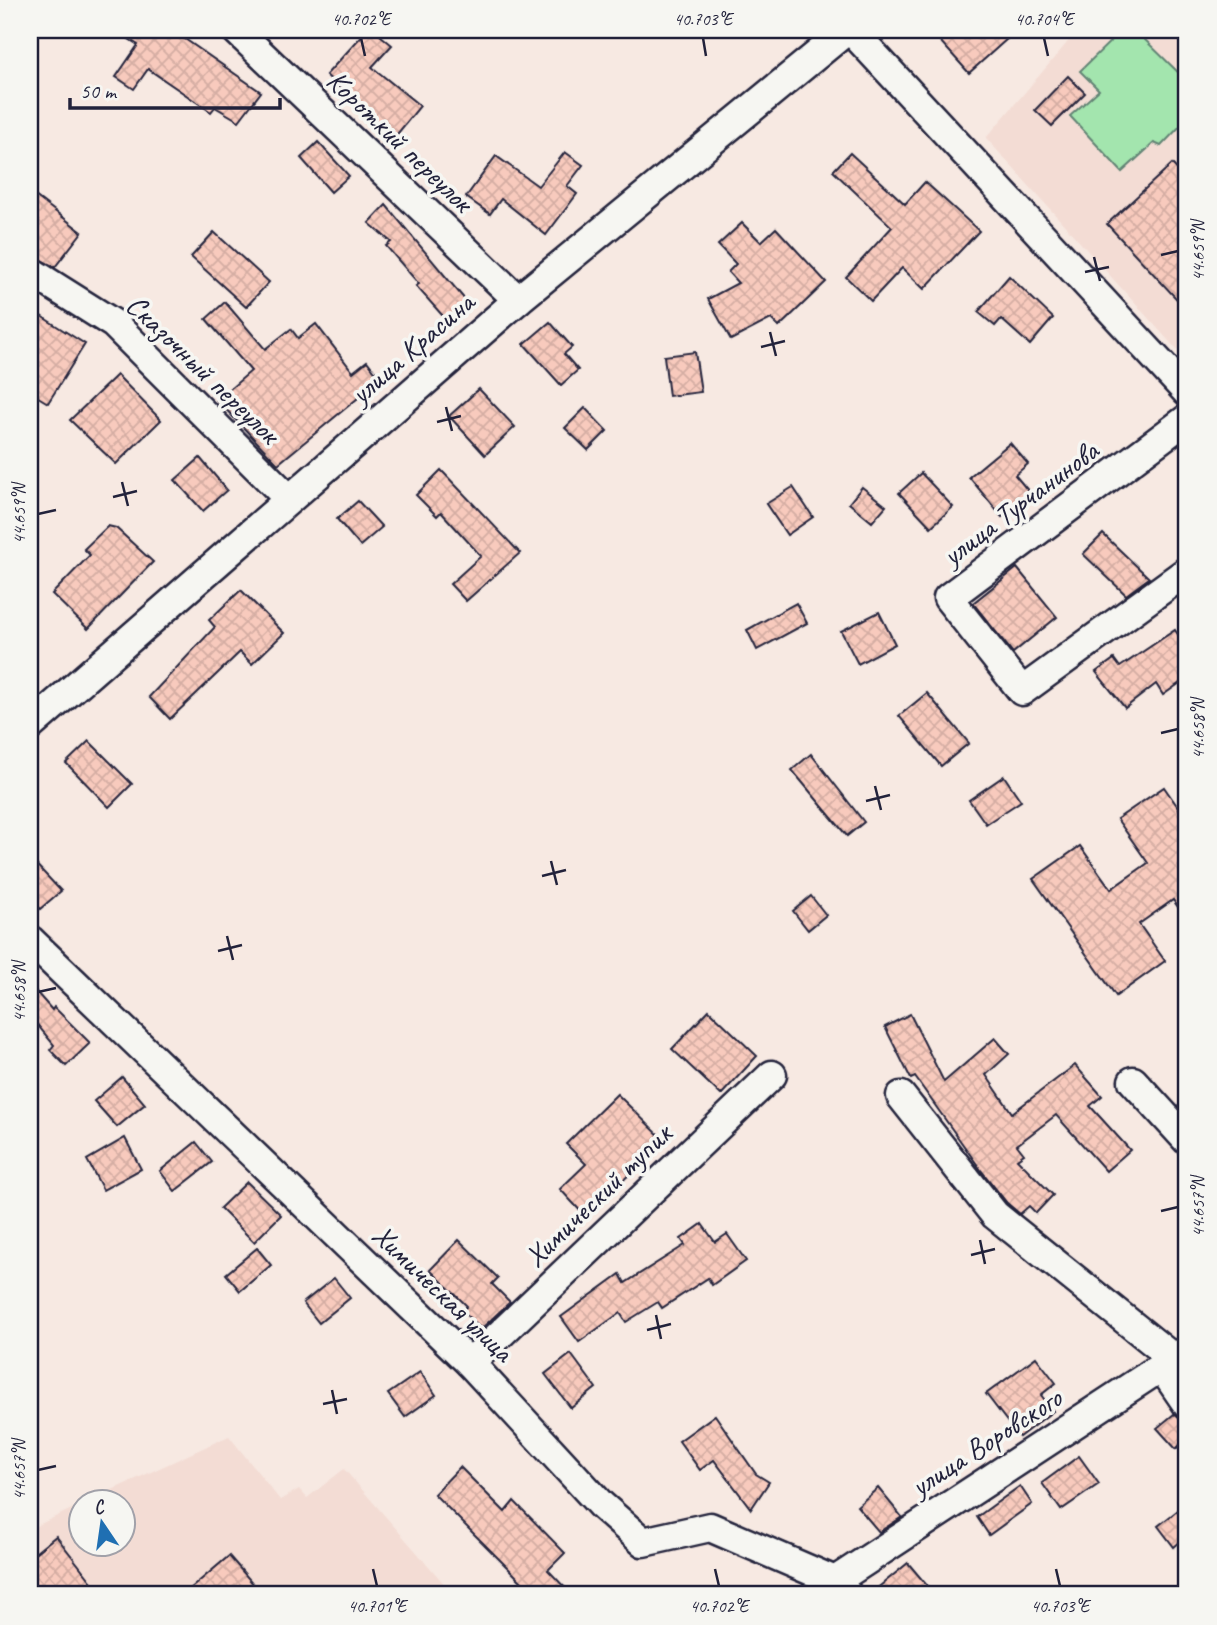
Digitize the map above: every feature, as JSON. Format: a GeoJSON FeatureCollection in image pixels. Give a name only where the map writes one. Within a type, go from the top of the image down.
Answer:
{"type":"FeatureCollection","features":[{"type":"Feature","properties":{"kind":"street","name":"Короткий переулок"},"geometry":{"type":"LineString","coordinates":[[236,30],[519,300]]}},
{"type":"Feature","properties":{"kind":"street","name":"улица Красина"},"geometry":{"type":"LineString","coordinates":[[30,726],[519,300],[849,30]]}},
{"type":"Feature","properties":{"kind":"street"},"geometry":{"type":"LineString","coordinates":[[849,30],[1187,393]]}},
{"type":"Feature","properties":{"kind":"street","name":"Сказочный переулок"},"geometry":{"type":"LineString","coordinates":[[30,271],[114,324],[289,499]]}},
{"type":"Feature","properties":{"kind":"street","name":"улица Турчанинова"},"geometry":{"type":"LineString","coordinates":[[1187,419],[948,598],[1022,691],[1187,570]]}},
{"type":"Feature","properties":{"kind":"street","name":"Химическая улица"},"geometry":{"type":"LineString","coordinates":[[30,940],[470,1363],[601,1505],[643,1542],[710,1527],[842,1588]]}},
{"type":"Feature","properties":{"kind":"street","name":"Химический тупик"},"geometry":{"type":"LineString","coordinates":[[470,1363],[772,1074]]}},
{"type":"Feature","properties":{"kind":"street"},"geometry":{"type":"LineString","coordinates":[[1133,1081],[1187,1140]]}},
{"type":"Feature","properties":{"kind":"street"},"geometry":{"type":"LineString","coordinates":[[901,1096],[995,1215],[1174,1358],[1187,1404]]}},
{"type":"Feature","properties":{"kind":"street","name":"улица Воровского"},"geometry":{"type":"LineString","coordinates":[[842,1588],[1174,1358]]}},
{"type":"Feature","properties":{"kind":"shaded area"},"geometry":{"type":"Polygon","coordinates":[[[1078,30],[1187,30],[1187,361],[986,138],[1078,30]]]}},
{"type":"Feature","properties":{"kind":"shaded area"},"geometry":{"type":"Polygon","coordinates":[[[229,1436],[280,1500],[299,1489],[307,1498],[344,1469],[454,1595],[30,1595],[30,1529],[66,1512],[66,1558],[136,1558],[136,1488],[116,1488],[229,1436]]]}},
{"type":"Feature","properties":{"kind":"green space"},"geometry":{"type":"Polygon","coordinates":[[[1122,30],[1135,30],[1187,81],[1187,119],[1161,146],[1154,143],[1122,172],[1070,116],[1099,90],[1080,71],[1122,30]]]}},
{"type":"Feature","properties":{"kind":"building"},"geometry":{"type":"Polygon","coordinates":[[[115,30],[172,30],[261,92],[239,121],[215,107],[211,112],[148,69],[134,89],[116,77],[138,45],[115,30]]]}},
{"type":"Feature","properties":{"kind":"building"},"geometry":{"type":"Polygon","coordinates":[[[367,30],[374,30],[392,45],[372,67],[420,106],[394,138],[326,75],[367,30]]]}},
{"type":"Feature","properties":{"kind":"building"},"geometry":{"type":"Polygon","coordinates":[[[930,30],[1017,30],[969,73],[930,30]]]}},
{"type":"Feature","properties":{"kind":"building"},"geometry":{"type":"Polygon","coordinates":[[[1068,76],[1085,93],[1052,126],[1035,110],[1068,76]]]}},
{"type":"Feature","properties":{"kind":"building"},"geometry":{"type":"Polygon","coordinates":[[[318,142],[349,176],[331,192],[301,158],[318,142]]]}},
{"type":"Feature","properties":{"kind":"building"},"geometry":{"type":"Polygon","coordinates":[[[565,152],[583,165],[567,186],[577,194],[546,235],[501,199],[490,214],[466,197],[496,156],[538,186],[565,152]]]}},
{"type":"Feature","properties":{"kind":"building"},"geometry":{"type":"Polygon","coordinates":[[[850,153],[905,204],[925,182],[979,231],[924,289],[902,268],[871,301],[846,277],[892,227],[833,171],[850,153]]]}},
{"type":"Feature","properties":{"kind":"building"},"geometry":{"type":"Polygon","coordinates":[[[1172,164],[1187,180],[1187,310],[1107,224],[1172,164]]]}},
{"type":"Feature","properties":{"kind":"building"},"geometry":{"type":"Polygon","coordinates":[[[30,192],[82,232],[55,267],[30,255],[30,192]]]}},
{"type":"Feature","properties":{"kind":"building"},"geometry":{"type":"Polygon","coordinates":[[[386,205],[471,307],[451,325],[416,286],[419,284],[386,246],[391,242],[369,223],[386,205]]]}},
{"type":"Feature","properties":{"kind":"building"},"geometry":{"type":"Polygon","coordinates":[[[742,223],[761,242],[776,228],[826,282],[779,327],[771,319],[731,340],[708,299],[738,283],[728,272],[736,264],[718,245],[742,223]]]}},
{"type":"Feature","properties":{"kind":"building"},"geometry":{"type":"Polygon","coordinates":[[[214,232],[269,282],[246,307],[191,257],[214,232]]]}},
{"type":"Feature","properties":{"kind":"building"},"geometry":{"type":"Polygon","coordinates":[[[1009,276],[1053,318],[1030,345],[1001,319],[995,326],[978,312],[1009,276]]]}},
{"type":"Feature","properties":{"kind":"building"},"geometry":{"type":"Polygon","coordinates":[[[225,302],[265,349],[291,329],[298,338],[316,324],[353,372],[367,361],[381,379],[278,464],[217,400],[251,371],[206,319],[225,302]]]}},
{"type":"Feature","properties":{"kind":"building"},"geometry":{"type":"Polygon","coordinates":[[[30,309],[85,344],[48,403],[30,392],[30,309]]]}},
{"type":"Feature","properties":{"kind":"building"},"geometry":{"type":"Polygon","coordinates":[[[550,322],[572,347],[564,354],[578,370],[561,385],[524,344],[550,322]]]}},
{"type":"Feature","properties":{"kind":"building"},"geometry":{"type":"Polygon","coordinates":[[[695,352],[701,392],[669,396],[664,356],[695,352]]]}},
{"type":"Feature","properties":{"kind":"building"},"geometry":{"type":"Polygon","coordinates":[[[117,375],[161,420],[116,464],[70,420],[117,375]]]}},
{"type":"Feature","properties":{"kind":"building"},"geometry":{"type":"Polygon","coordinates":[[[479,389],[515,427],[485,455],[449,416],[479,389]]]}},
{"type":"Feature","properties":{"kind":"building"},"geometry":{"type":"Polygon","coordinates":[[[585,408],[607,431],[588,450],[565,428],[585,408]]]}},
{"type":"Feature","properties":{"kind":"building"},"geometry":{"type":"Polygon","coordinates":[[[1010,443],[1028,464],[1015,475],[1030,493],[1002,517],[969,477],[1010,443]]]}},
{"type":"Feature","properties":{"kind":"building"},"geometry":{"type":"Polygon","coordinates":[[[200,458],[227,490],[203,511],[175,480],[200,458]]]}},
{"type":"Feature","properties":{"kind":"building"},"geometry":{"type":"Polygon","coordinates":[[[441,470],[520,553],[466,601],[450,584],[481,556],[441,512],[437,516],[416,495],[441,470]]]}},
{"type":"Feature","properties":{"kind":"building"},"geometry":{"type":"Polygon","coordinates":[[[921,473],[953,507],[931,527],[899,493],[921,473]]]}},
{"type":"Feature","properties":{"kind":"building"},"geometry":{"type":"Polygon","coordinates":[[[793,487],[813,517],[787,535],[766,504],[793,487]]]}},
{"type":"Feature","properties":{"kind":"building"},"geometry":{"type":"Polygon","coordinates":[[[862,487],[886,506],[872,522],[849,503],[862,487]]]}},
{"type":"Feature","properties":{"kind":"building"},"geometry":{"type":"Polygon","coordinates":[[[358,501],[382,527],[360,546],[337,519],[358,501]]]}},
{"type":"Feature","properties":{"kind":"building"},"geometry":{"type":"Polygon","coordinates":[[[108,526],[116,528],[153,562],[88,629],[52,594],[90,555],[84,549],[108,526]]]}},
{"type":"Feature","properties":{"kind":"building"},"geometry":{"type":"Polygon","coordinates":[[[1103,534],[1149,578],[1126,595],[1083,554],[1103,534]]]}},
{"type":"Feature","properties":{"kind":"building"},"geometry":{"type":"Polygon","coordinates":[[[1017,568],[1057,617],[1013,653],[973,603],[1017,568]]]}},
{"type":"Feature","properties":{"kind":"building"},"geometry":{"type":"Polygon","coordinates":[[[241,590],[284,633],[252,664],[240,652],[170,719],[149,697],[215,627],[209,620],[241,590]]]}},
{"type":"Feature","properties":{"kind":"building"},"geometry":{"type":"Polygon","coordinates":[[[796,603],[807,623],[757,650],[747,630],[796,603]]]}},
{"type":"Feature","properties":{"kind":"building"},"geometry":{"type":"Polygon","coordinates":[[[879,612],[895,644],[858,664],[841,631],[879,612]]]}},
{"type":"Feature","properties":{"kind":"building"},"geometry":{"type":"Polygon","coordinates":[[[1175,630],[1187,648],[1187,678],[1163,695],[1156,684],[1125,708],[1096,672],[1114,659],[1120,667],[1175,630]]]}},
{"type":"Feature","properties":{"kind":"building"},"geometry":{"type":"Polygon","coordinates":[[[927,693],[969,743],[941,766],[899,716],[927,693]]]}},
{"type":"Feature","properties":{"kind":"building"},"geometry":{"type":"Polygon","coordinates":[[[89,741],[132,784],[109,807],[66,763],[89,741]]]}},
{"type":"Feature","properties":{"kind":"building"},"geometry":{"type":"Polygon","coordinates":[[[811,754],[864,822],[847,836],[792,770],[811,754]]]}},
{"type":"Feature","properties":{"kind":"building"},"geometry":{"type":"Polygon","coordinates":[[[1004,776],[1021,801],[986,824],[969,800],[1004,776]]]}},
{"type":"Feature","properties":{"kind":"building"},"geometry":{"type":"Polygon","coordinates":[[[1164,787],[1187,820],[1187,920],[1173,900],[1139,924],[1165,961],[1116,996],[1033,879],[1080,846],[1111,889],[1148,863],[1117,819],[1164,787]]]}},
{"type":"Feature","properties":{"kind":"building"},"geometry":{"type":"Polygon","coordinates":[[[30,858],[61,891],[40,909],[30,898],[30,858]]]}},
{"type":"Feature","properties":{"kind":"building"},"geometry":{"type":"Polygon","coordinates":[[[811,896],[826,915],[808,930],[793,911],[811,896]]]}},
{"type":"Feature","properties":{"kind":"building"},"geometry":{"type":"Polygon","coordinates":[[[30,985],[52,1010],[54,1007],[90,1043],[66,1066],[50,1050],[54,1045],[30,1016],[30,985]]]}},
{"type":"Feature","properties":{"kind":"building"},"geometry":{"type":"Polygon","coordinates":[[[709,1010],[757,1056],[721,1095],[672,1049],[709,1010]]]}},
{"type":"Feature","properties":{"kind":"building"},"geometry":{"type":"Polygon","coordinates":[[[910,1014],[944,1082],[995,1038],[1009,1054],[986,1075],[1012,1113],[1075,1065],[1102,1096],[1090,1106],[1130,1150],[1106,1171],[1056,1115],[1017,1145],[1024,1154],[1017,1159],[1053,1195],[1036,1213],[1029,1206],[1020,1214],[1007,1203],[981,1170],[915,1077],[911,1079],[885,1027],[910,1014]]]}},
{"type":"Feature","properties":{"kind":"building"},"geometry":{"type":"Polygon","coordinates":[[[122,1077],[145,1104],[117,1127],[94,1101],[122,1077]]]}},
{"type":"Feature","properties":{"kind":"building"},"geometry":{"type":"Polygon","coordinates":[[[617,1094],[665,1141],[585,1216],[560,1189],[586,1164],[566,1144],[617,1094]]]}},
{"type":"Feature","properties":{"kind":"building"},"geometry":{"type":"Polygon","coordinates":[[[125,1138],[141,1169],[103,1190],[87,1160],[125,1138]]]}},
{"type":"Feature","properties":{"kind":"building"},"geometry":{"type":"Polygon","coordinates":[[[196,1142],[212,1162],[175,1191],[160,1171],[196,1142]]]}},
{"type":"Feature","properties":{"kind":"building"},"geometry":{"type":"Polygon","coordinates":[[[247,1182],[281,1215],[254,1242],[220,1208],[247,1182]]]}},
{"type":"Feature","properties":{"kind":"building"},"geometry":{"type":"Polygon","coordinates":[[[702,1224],[715,1242],[727,1234],[746,1261],[712,1285],[708,1278],[662,1308],[658,1302],[626,1322],[620,1313],[579,1342],[561,1317],[620,1274],[625,1283],[685,1245],[681,1239],[702,1224]]]}},
{"type":"Feature","properties":{"kind":"building"},"geometry":{"type":"Polygon","coordinates":[[[459,1240],[498,1278],[492,1284],[510,1302],[481,1329],[462,1311],[467,1306],[430,1270],[459,1240]]]}},
{"type":"Feature","properties":{"kind":"building"},"geometry":{"type":"Polygon","coordinates":[[[257,1248],[271,1265],[240,1291],[226,1274],[257,1248]]]}},
{"type":"Feature","properties":{"kind":"building"},"geometry":{"type":"Polygon","coordinates":[[[334,1278],[350,1298],[319,1323],[303,1303],[334,1278]]]}},
{"type":"Feature","properties":{"kind":"building"},"geometry":{"type":"Polygon","coordinates":[[[571,1354],[596,1388],[571,1408],[545,1374],[571,1354]]]}},
{"type":"Feature","properties":{"kind":"building"},"geometry":{"type":"Polygon","coordinates":[[[1036,1357],[1056,1383],[1041,1395],[1053,1411],[1019,1437],[986,1394],[1036,1357]]]}},
{"type":"Feature","properties":{"kind":"building"},"geometry":{"type":"Polygon","coordinates":[[[420,1372],[436,1395],[405,1417],[388,1394],[420,1372]]]}},
{"type":"Feature","properties":{"kind":"building"},"geometry":{"type":"Polygon","coordinates":[[[1174,1414],[1187,1425],[1187,1438],[1176,1449],[1157,1428],[1174,1414]]]}},
{"type":"Feature","properties":{"kind":"building"},"geometry":{"type":"Polygon","coordinates":[[[715,1415],[756,1474],[769,1482],[751,1509],[714,1460],[700,1470],[679,1441],[715,1415]]]}},
{"type":"Feature","properties":{"kind":"building"},"geometry":{"type":"Polygon","coordinates":[[[1079,1456],[1099,1484],[1061,1510],[1042,1483],[1079,1456]]]}},
{"type":"Feature","properties":{"kind":"building"},"geometry":{"type":"Polygon","coordinates":[[[460,1467],[505,1512],[514,1501],[565,1553],[548,1570],[572,1595],[538,1595],[530,1586],[528,1588],[434,1494],[460,1467]]]}},
{"type":"Feature","properties":{"kind":"building"},"geometry":{"type":"Polygon","coordinates":[[[1020,1486],[1032,1504],[989,1535],[977,1517],[1020,1486]]]}},
{"type":"Feature","properties":{"kind":"building"},"geometry":{"type":"Polygon","coordinates":[[[878,1488],[902,1517],[879,1532],[857,1506],[878,1488]]]}},
{"type":"Feature","properties":{"kind":"building"},"geometry":{"type":"Polygon","coordinates":[[[1187,1503],[1187,1536],[1174,1547],[1158,1526],[1187,1503]]]}},
{"type":"Feature","properties":{"kind":"building"},"geometry":{"type":"Polygon","coordinates":[[[56,1536],[66,1549],[66,1558],[73,1558],[102,1595],[30,1595],[30,1557],[56,1536]]]}},
{"type":"Feature","properties":{"kind":"building"},"geometry":{"type":"Polygon","coordinates":[[[229,1556],[263,1595],[183,1595],[229,1556]]]}},
{"type":"Feature","properties":{"kind":"building"},"geometry":{"type":"Polygon","coordinates":[[[908,1563],[935,1595],[869,1595],[908,1563]]]}}]}
